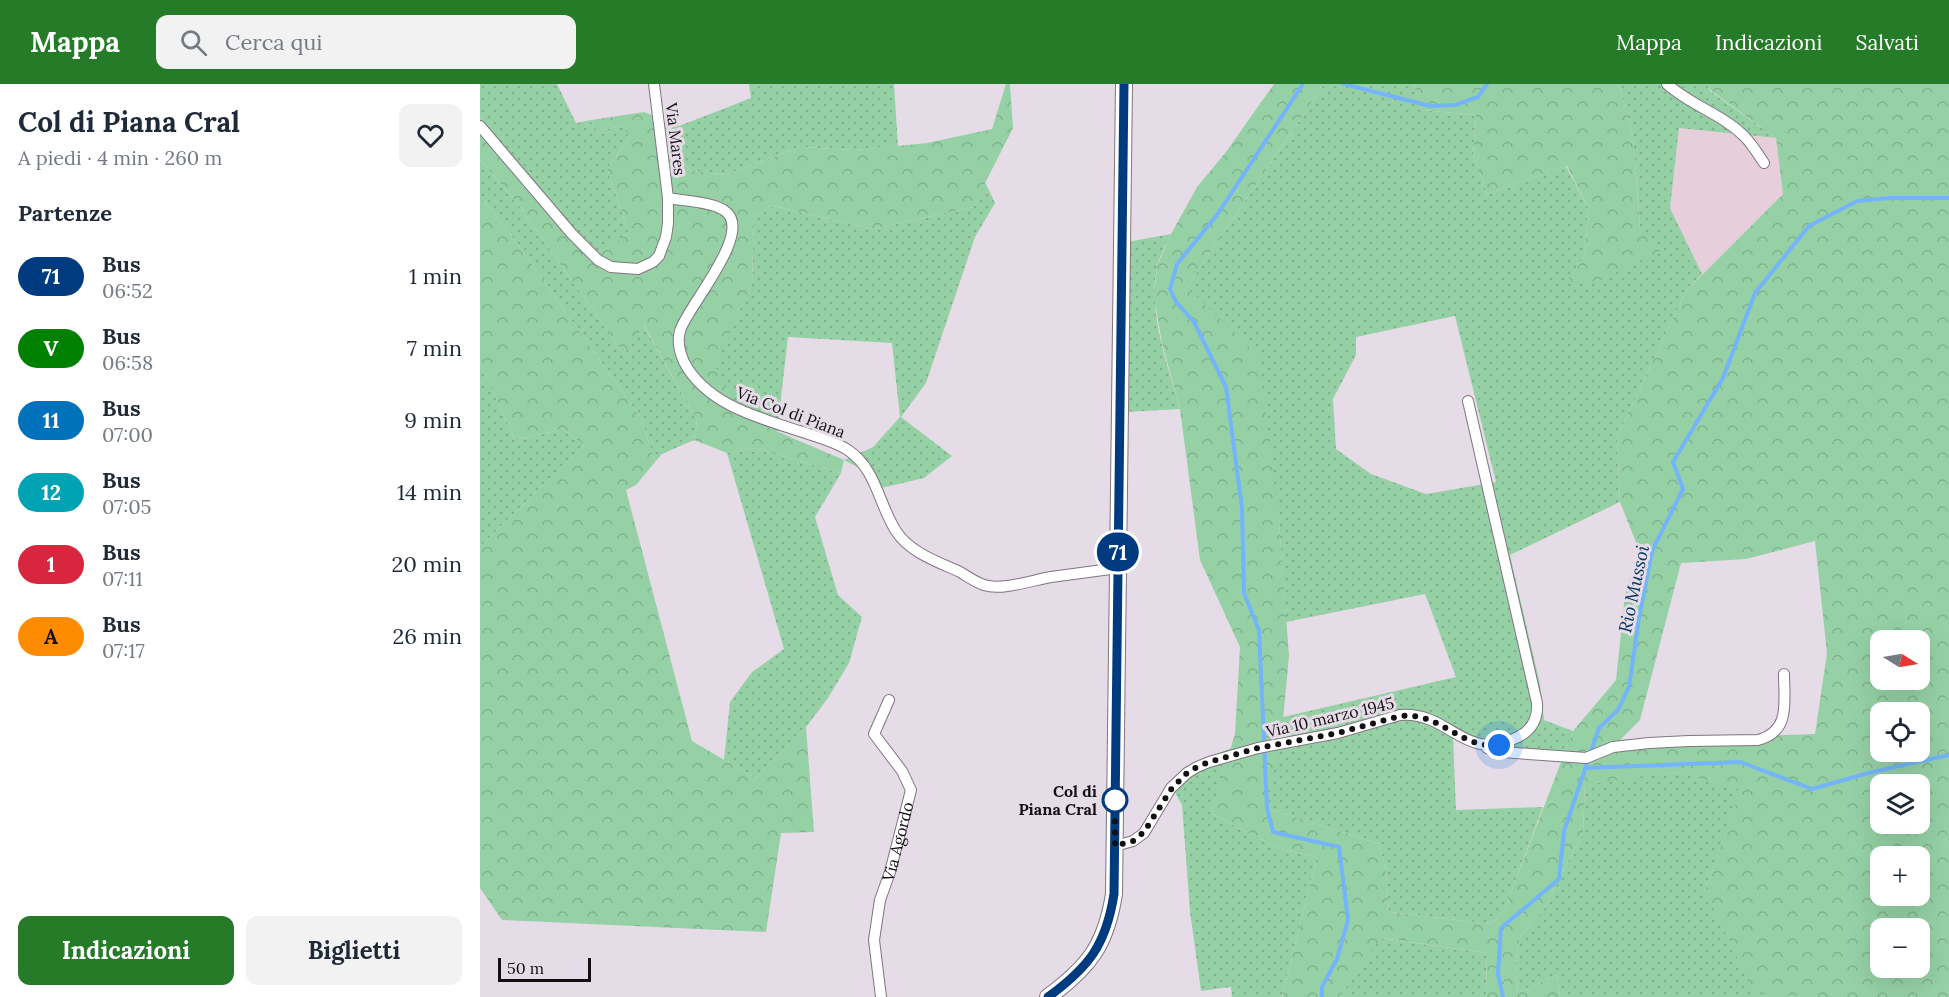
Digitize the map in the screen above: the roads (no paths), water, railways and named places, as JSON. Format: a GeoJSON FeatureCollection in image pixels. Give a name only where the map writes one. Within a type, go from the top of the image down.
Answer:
{"type":"FeatureCollection","features":[{"type":"Feature","properties":{"kind":"main road"},"geometry":{"type":"LineString","coordinates":[[1048,997],[1080,971],[1091,958],[1102,938],[1114,894],[1124,84]]}},
{"type":"Feature","properties":{"kind":"street","name":"Via Mares"},"geometry":{"type":"LineString","coordinates":[[654,84],[668,198]]}},
{"type":"Feature","properties":{"kind":"street"},"geometry":{"type":"LineString","coordinates":[[1667,84],[1739,132],[1764,163]]}},
{"type":"Feature","properties":{"kind":"street"},"geometry":{"type":"LineString","coordinates":[[480,126],[572,234],[598,260],[611,267],[638,269],[653,262],[659,256],[666,237],[668,198]]}},
{"type":"Feature","properties":{"kind":"street","name":"Via Col di Piana"},"geometry":{"type":"LineString","coordinates":[[668,198],[718,207],[729,214],[732,220],[731,236],[724,254],[684,321],[679,338],[681,353],[689,369],[718,397],[752,415],[832,442],[847,450],[870,473],[896,530],[902,538],[920,552],[984,585],[1003,586],[1118,568]]}},
{"type":"Feature","properties":{"kind":"street"},"geometry":{"type":"LineString","coordinates":[[1468,401],[1537,711],[1533,724],[1521,736],[1499,745],[1480,744]]}},
{"type":"Feature","properties":{"kind":"street","name":"Via 10 marzo 1945"},"geometry":{"type":"LineString","coordinates":[[1115,846],[1133,841],[1144,832],[1172,788],[1187,773],[1209,762],[1258,748],[1338,733],[1410,715],[1428,718],[1462,737],[1501,752],[1590,757],[1613,747],[1649,743],[1758,740],[1767,738],[1776,730],[1784,714],[1784,674]]}},
{"type":"Feature","properties":{"kind":"street","name":"Via Agordo"},"geometry":{"type":"LineString","coordinates":[[881,997],[874,940],[880,900],[890,872],[911,790],[902,771],[874,734],[889,700]]}},
{"type":"Feature","properties":{"kind":"waterway"},"geometry":{"type":"LineString","coordinates":[[1303,84],[1217,215],[1177,264],[1170,289],[1176,302],[1194,322],[1226,387],[1242,508],[1244,593],[1259,630],[1267,808],[1273,832],[1339,847],[1348,920],[1337,959],[1322,987],[1322,997]]}},
{"type":"Feature","properties":{"kind":"waterway"},"geometry":{"type":"LineString","coordinates":[[1344,84],[1430,106],[1455,105],[1478,97],[1487,84]]}},
{"type":"Feature","properties":{"kind":"waterway","name":"Rio Mussoi"},"geometry":{"type":"LineString","coordinates":[[1503,997],[1498,974],[1501,928],[1559,879],[1564,831],[1599,728],[1618,710],[1629,687],[1652,551],[1683,489],[1673,462],[1723,378],[1755,293],[1809,226],[1857,201],[1889,198],[1949,198]]}},
{"type":"Feature","properties":{"kind":"waterway"},"geometry":{"type":"LineString","coordinates":[[1585,768],[1740,762],[1812,789],[1872,772],[1949,755]]}},
{"type":"Feature","properties":{"kind":"place","name":"Col di Piana Cral"},"geometry":{"type":"Point","coordinates":[1115,800]}}]}
